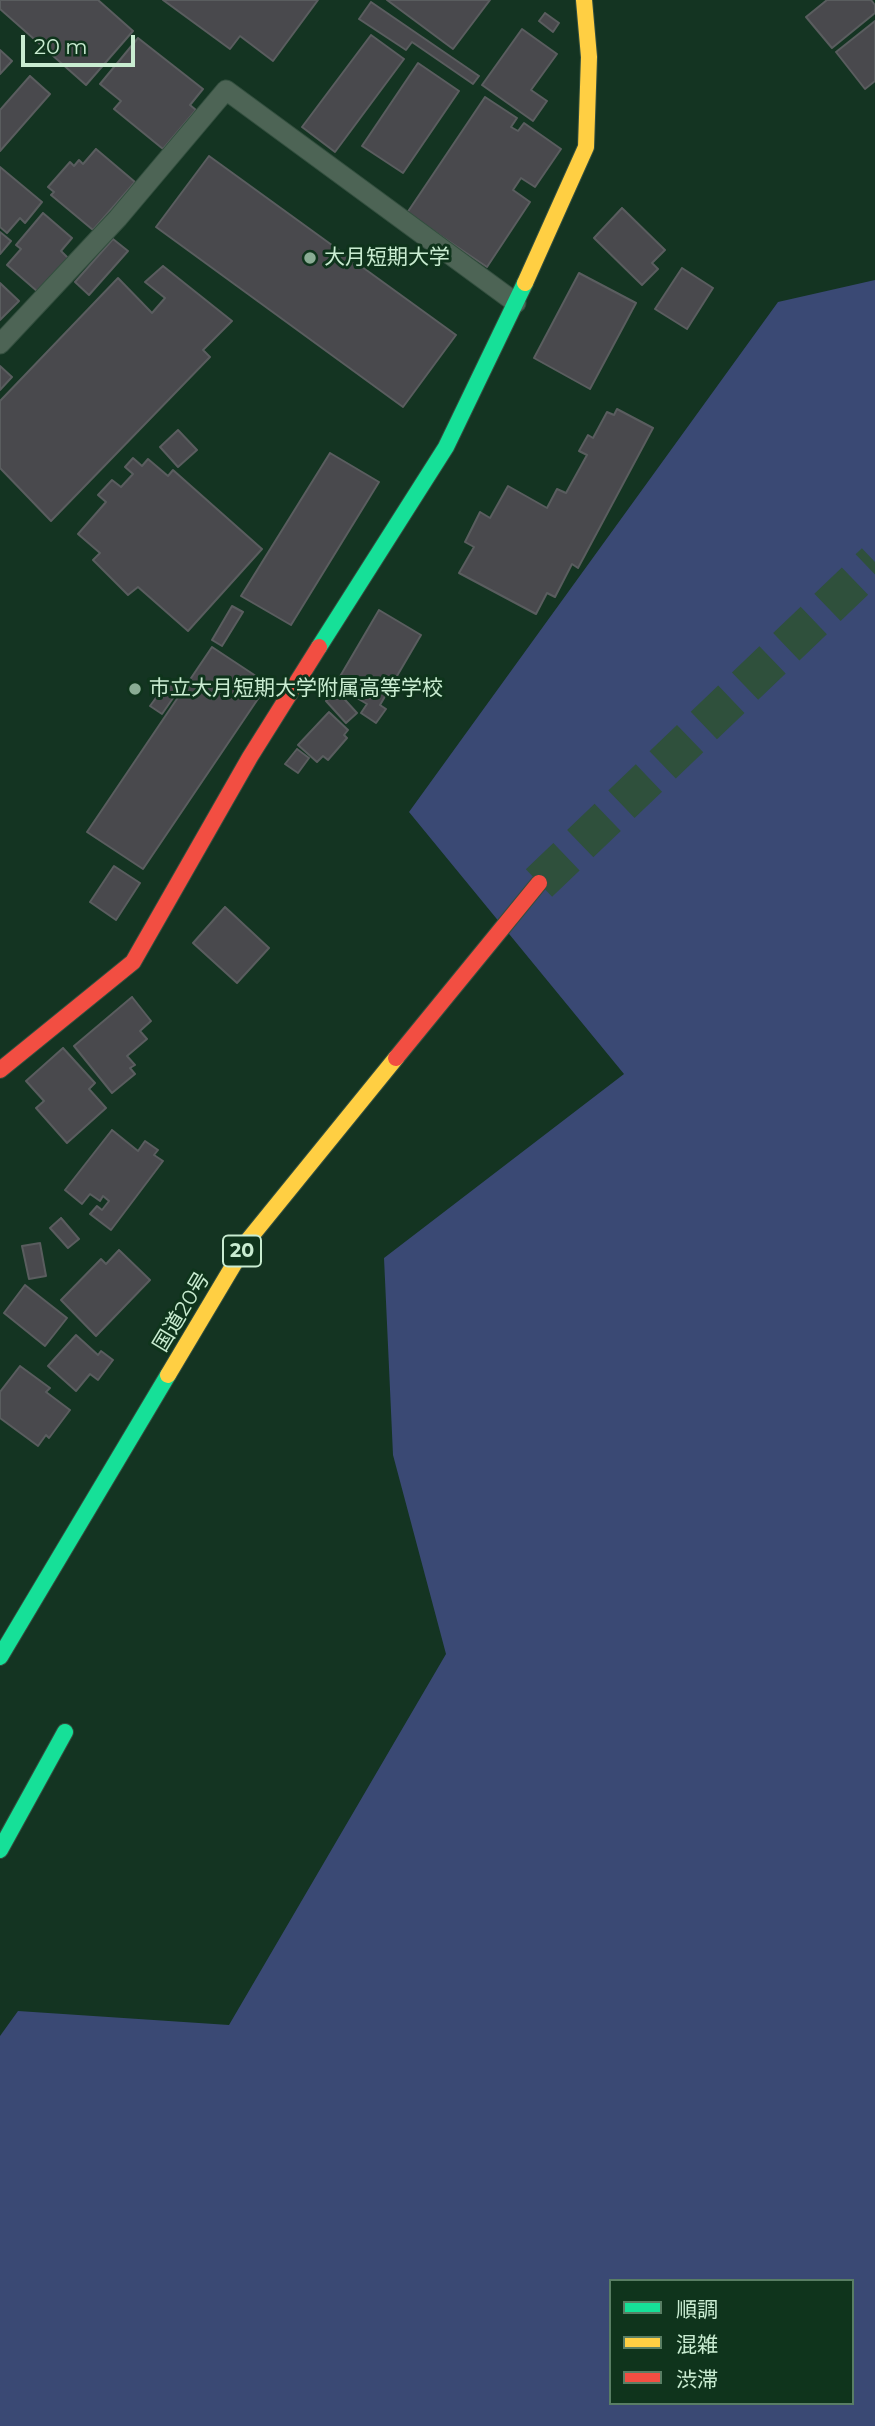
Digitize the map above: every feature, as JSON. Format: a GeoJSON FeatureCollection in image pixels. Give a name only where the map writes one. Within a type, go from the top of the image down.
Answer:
{"type":"FeatureCollection","features":[{"type":"Feature","properties":{"kind":"main road"},"geometry":{"type":"LineString","coordinates":[[0,1070],[133,962],[250,757],[446,447],[516,303],[586,147],[589,57],[584,0]]}},
{"type":"Feature","properties":{"kind":"main road","name":"国道20号"},"geometry":{"type":"LineString","coordinates":[[0,1657],[250,1239],[539,883]]}},
{"type":"Feature","properties":{"kind":"main road"},"geometry":{"type":"LineString","coordinates":[[0,1850],[65,1732]]}},
{"type":"Feature","properties":{"kind":"lane"},"geometry":{"type":"LineString","coordinates":[[0,344],[118,218],[226,90],[516,303]]}},
{"type":"Feature","properties":{"kind":"shaded area"},"geometry":{"type":"Polygon","coordinates":[[[875,280],[875,2426],[0,2426],[0,2036],[18,2011],[229,2025],[446,1654],[393,1455],[384,1258],[624,1074],[409,812],[778,302],[875,280]]]}},
{"type":"Feature","properties":{"kind":"building"},"geometry":{"type":"Polygon","coordinates":[[[0,0],[98,0],[133,31],[86,85],[0,9],[0,0]]]}},
{"type":"Feature","properties":{"kind":"building"},"geometry":{"type":"Polygon","coordinates":[[[163,0],[318,0],[273,61],[240,36],[230,49],[163,0]]]}},
{"type":"Feature","properties":{"kind":"building"},"geometry":{"type":"Polygon","coordinates":[[[387,0],[490,0],[453,49],[387,0]]]}},
{"type":"Feature","properties":{"kind":"building"},"geometry":{"type":"Polygon","coordinates":[[[827,0],[871,0],[875,5],[875,13],[832,48],[806,17],[827,0]]]}},
{"type":"Feature","properties":{"kind":"building"},"geometry":{"type":"Polygon","coordinates":[[[371,2],[479,76],[473,84],[412,42],[406,50],[359,19],[371,2]]]}},
{"type":"Feature","properties":{"kind":"building"},"geometry":{"type":"Polygon","coordinates":[[[545,13],[559,23],[553,32],[539,21],[545,13]]]}},
{"type":"Feature","properties":{"kind":"building"},"geometry":{"type":"Polygon","coordinates":[[[875,21],[875,81],[865,89],[836,52],[875,21]]]}},
{"type":"Feature","properties":{"kind":"building"},"geometry":{"type":"Polygon","coordinates":[[[522,29],[557,54],[531,90],[547,101],[533,121],[482,85],[522,29]]]}},
{"type":"Feature","properties":{"kind":"building"},"geometry":{"type":"Polygon","coordinates":[[[371,35],[404,59],[335,152],[302,127],[371,35]]]}},
{"type":"Feature","properties":{"kind":"building"},"geometry":{"type":"Polygon","coordinates":[[[138,38],[203,89],[190,105],[196,110],[163,149],[114,109],[121,101],[100,84],[138,38]]]}},
{"type":"Feature","properties":{"kind":"building"},"geometry":{"type":"Polygon","coordinates":[[[0,50],[12,61],[0,74],[0,50]]]}},
{"type":"Feature","properties":{"kind":"building"},"geometry":{"type":"Polygon","coordinates":[[[418,63],[459,91],[403,173],[362,146],[418,63]]]}},
{"type":"Feature","properties":{"kind":"building"},"geometry":{"type":"Polygon","coordinates":[[[30,76],[50,94],[0,151],[0,110],[30,76]]]}},
{"type":"Feature","properties":{"kind":"building"},"geometry":{"type":"Polygon","coordinates":[[[485,97],[517,118],[511,127],[518,131],[524,123],[561,149],[535,187],[521,178],[513,190],[530,202],[487,267],[407,213],[485,97]]]}},
{"type":"Feature","properties":{"kind":"building"},"geometry":{"type":"Polygon","coordinates":[[[96,149],[135,182],[93,230],[51,195],[54,192],[48,187],[70,162],[74,166],[79,160],[83,164],[96,149]]]}},
{"type":"Feature","properties":{"kind":"building"},"geometry":{"type":"Polygon","coordinates":[[[209,156],[456,335],[403,407],[156,227],[209,156]]]}},
{"type":"Feature","properties":{"kind":"building"},"geometry":{"type":"Polygon","coordinates":[[[0,167],[42,202],[25,223],[20,218],[7,233],[0,227],[0,167]]]}},
{"type":"Feature","properties":{"kind":"building"},"geometry":{"type":"Polygon","coordinates":[[[622,208],[665,250],[652,263],[658,269],[642,285],[594,238],[622,208]]]}},
{"type":"Feature","properties":{"kind":"building"},"geometry":{"type":"Polygon","coordinates":[[[43,213],[72,238],[61,251],[68,258],[38,292],[7,265],[21,249],[16,245],[43,213]]]}},
{"type":"Feature","properties":{"kind":"building"},"geometry":{"type":"Polygon","coordinates":[[[0,232],[11,241],[0,254],[0,232]]]}},
{"type":"Feature","properties":{"kind":"building"},"geometry":{"type":"Polygon","coordinates":[[[113,239],[128,251],[89,295],[75,282],[113,239]]]}},
{"type":"Feature","properties":{"kind":"building"},"geometry":{"type":"Polygon","coordinates":[[[163,266],[232,321],[203,350],[210,357],[51,521],[0,468],[0,401],[118,278],[152,313],[165,298],[145,282],[163,266]]]}},
{"type":"Feature","properties":{"kind":"building"},"geometry":{"type":"Polygon","coordinates":[[[682,268],[713,288],[687,329],[655,309],[682,268]]]}},
{"type":"Feature","properties":{"kind":"building"},"geometry":{"type":"Polygon","coordinates":[[[579,273],[636,303],[590,389],[534,358],[579,273]]]}},
{"type":"Feature","properties":{"kind":"building"},"geometry":{"type":"Polygon","coordinates":[[[0,283],[19,301],[0,320],[0,283]]]}},
{"type":"Feature","properties":{"kind":"building"},"geometry":{"type":"Polygon","coordinates":[[[0,366],[12,377],[0,390],[0,366]]]}},
{"type":"Feature","properties":{"kind":"building"},"geometry":{"type":"Polygon","coordinates":[[[617,409],[653,428],[578,568],[572,564],[555,597],[547,593],[536,614],[459,573],[474,547],[465,542],[480,512],[490,518],[508,486],[547,508],[557,489],[566,493],[587,455],[579,451],[588,435],[593,438],[607,412],[614,415],[617,409]]]}},
{"type":"Feature","properties":{"kind":"building"},"geometry":{"type":"Polygon","coordinates":[[[178,430],[197,450],[178,467],[160,447],[178,430]]]}},
{"type":"Feature","properties":{"kind":"building"},"geometry":{"type":"Polygon","coordinates":[[[330,453],[379,482],[291,625],[241,596],[330,453]]]}},
{"type":"Feature","properties":{"kind":"building"},"geometry":{"type":"Polygon","coordinates":[[[133,458],[142,466],[148,459],[168,476],[173,470],[262,549],[188,631],[138,587],[128,595],[93,560],[100,553],[78,534],[106,502],[98,495],[112,480],[121,487],[133,474],[125,467],[133,458]]]}},
{"type":"Feature","properties":{"kind":"building"},"geometry":{"type":"Polygon","coordinates":[[[232,606],[243,612],[222,646],[212,640],[232,606]]]}},
{"type":"Feature","properties":{"kind":"building"},"geometry":{"type":"Polygon","coordinates":[[[379,610],[421,635],[380,705],[386,709],[376,723],[361,713],[367,704],[335,685],[379,610]]]}},
{"type":"Feature","properties":{"kind":"building"},"geometry":{"type":"Polygon","coordinates":[[[212,647],[268,684],[143,869],[87,832],[212,647]]]}},
{"type":"Feature","properties":{"kind":"building"},"geometry":{"type":"Polygon","coordinates":[[[169,680],[180,688],[162,714],[150,706],[169,680]]]}},
{"type":"Feature","properties":{"kind":"building"},"geometry":{"type":"Polygon","coordinates":[[[337,691],[357,713],[346,723],[326,701],[337,691]]]}},
{"type":"Feature","properties":{"kind":"building"},"geometry":{"type":"Polygon","coordinates":[[[329,712],[348,730],[344,735],[347,738],[328,760],[323,756],[317,762],[298,745],[329,712]]]}},
{"type":"Feature","properties":{"kind":"building"},"geometry":{"type":"Polygon","coordinates":[[[297,749],[309,758],[298,773],[285,764],[297,749]]]}},
{"type":"Feature","properties":{"kind":"building"},"geometry":{"type":"Polygon","coordinates":[[[114,866],[140,883],[116,920],[90,902],[114,866]]]}},
{"type":"Feature","properties":{"kind":"building"},"geometry":{"type":"Polygon","coordinates":[[[225,907],[269,948],[237,983],[193,943],[225,907]]]}},
{"type":"Feature","properties":{"kind":"building"},"geometry":{"type":"Polygon","coordinates":[[[132,997],[151,1021],[140,1031],[147,1039],[127,1056],[135,1065],[130,1068],[135,1074],[112,1093],[74,1046],[132,997]]]}},
{"type":"Feature","properties":{"kind":"building"},"geometry":{"type":"Polygon","coordinates":[[[63,1048],[95,1083],[89,1089],[106,1108],[67,1143],[36,1108],[44,1101],[26,1081],[63,1048]]]}},
{"type":"Feature","properties":{"kind":"building"},"geometry":{"type":"Polygon","coordinates":[[[112,1130],[138,1151],[145,1141],[158,1150],[154,1155],[163,1161],[111,1230],[90,1214],[97,1206],[102,1210],[109,1201],[103,1196],[100,1201],[90,1194],[82,1204],[65,1190],[112,1130]]]}},
{"type":"Feature","properties":{"kind":"building"},"geometry":{"type":"Polygon","coordinates":[[[61,1218],[79,1239],[68,1248],[50,1228],[61,1218]]]}},
{"type":"Feature","properties":{"kind":"building"},"geometry":{"type":"Polygon","coordinates":[[[40,1243],[46,1276],[29,1279],[22,1246],[40,1243]]]}},
{"type":"Feature","properties":{"kind":"building"},"geometry":{"type":"Polygon","coordinates":[[[119,1250],[150,1280],[96,1336],[61,1300],[101,1259],[106,1264],[119,1250]]]}},
{"type":"Feature","properties":{"kind":"building"},"geometry":{"type":"Polygon","coordinates":[[[25,1285],[67,1318],[45,1346],[4,1313],[25,1285]]]}},
{"type":"Feature","properties":{"kind":"building"},"geometry":{"type":"Polygon","coordinates":[[[76,1335],[98,1355],[101,1351],[113,1360],[98,1380],[90,1374],[76,1391],[48,1366],[76,1335]]]}},
{"type":"Feature","properties":{"kind":"building"},"geometry":{"type":"Polygon","coordinates":[[[20,1366],[50,1388],[46,1392],[70,1410],[49,1438],[46,1435],[38,1446],[0,1418],[0,1392],[20,1366]]]}},
{"type":"Feature","properties":{"kind":"tunnel"},"geometry":{"type":"LineString","coordinates":[[539,883],[875,562]]}},
{"type":"Feature","properties":{"kind":"traffic: fast"},"geometry":{"type":"LineString","coordinates":[[319,647],[446,447],[525,283]]}},
{"type":"Feature","properties":{"kind":"traffic: fast"},"geometry":{"type":"LineString","coordinates":[[0,1657],[168,1375]]}},
{"type":"Feature","properties":{"kind":"traffic: fast"},"geometry":{"type":"LineString","coordinates":[[0,1850],[65,1732]]}},
{"type":"Feature","properties":{"kind":"traffic: slow"},"geometry":{"type":"LineString","coordinates":[[525,283],[586,147],[589,57],[584,0]]}},
{"type":"Feature","properties":{"kind":"traffic: slow"},"geometry":{"type":"LineString","coordinates":[[168,1375],[249,1239],[396,1058]]}},
{"type":"Feature","properties":{"kind":"traffic: jam"},"geometry":{"type":"LineString","coordinates":[[0,1070],[133,962],[250,757],[319,647]]}},
{"type":"Feature","properties":{"kind":"traffic: jam"},"geometry":{"type":"LineString","coordinates":[[396,1058],[539,883]]}},
{"type":"Feature","properties":{"kind":"place","name":"大月短期大学"},"geometry":{"type":"Point","coordinates":[310,258]}},
{"type":"Feature","properties":{"kind":"place","name":"市立大月短期大学附属高等学校"},"geometry":{"type":"Point","coordinates":[135,689]}}]}
